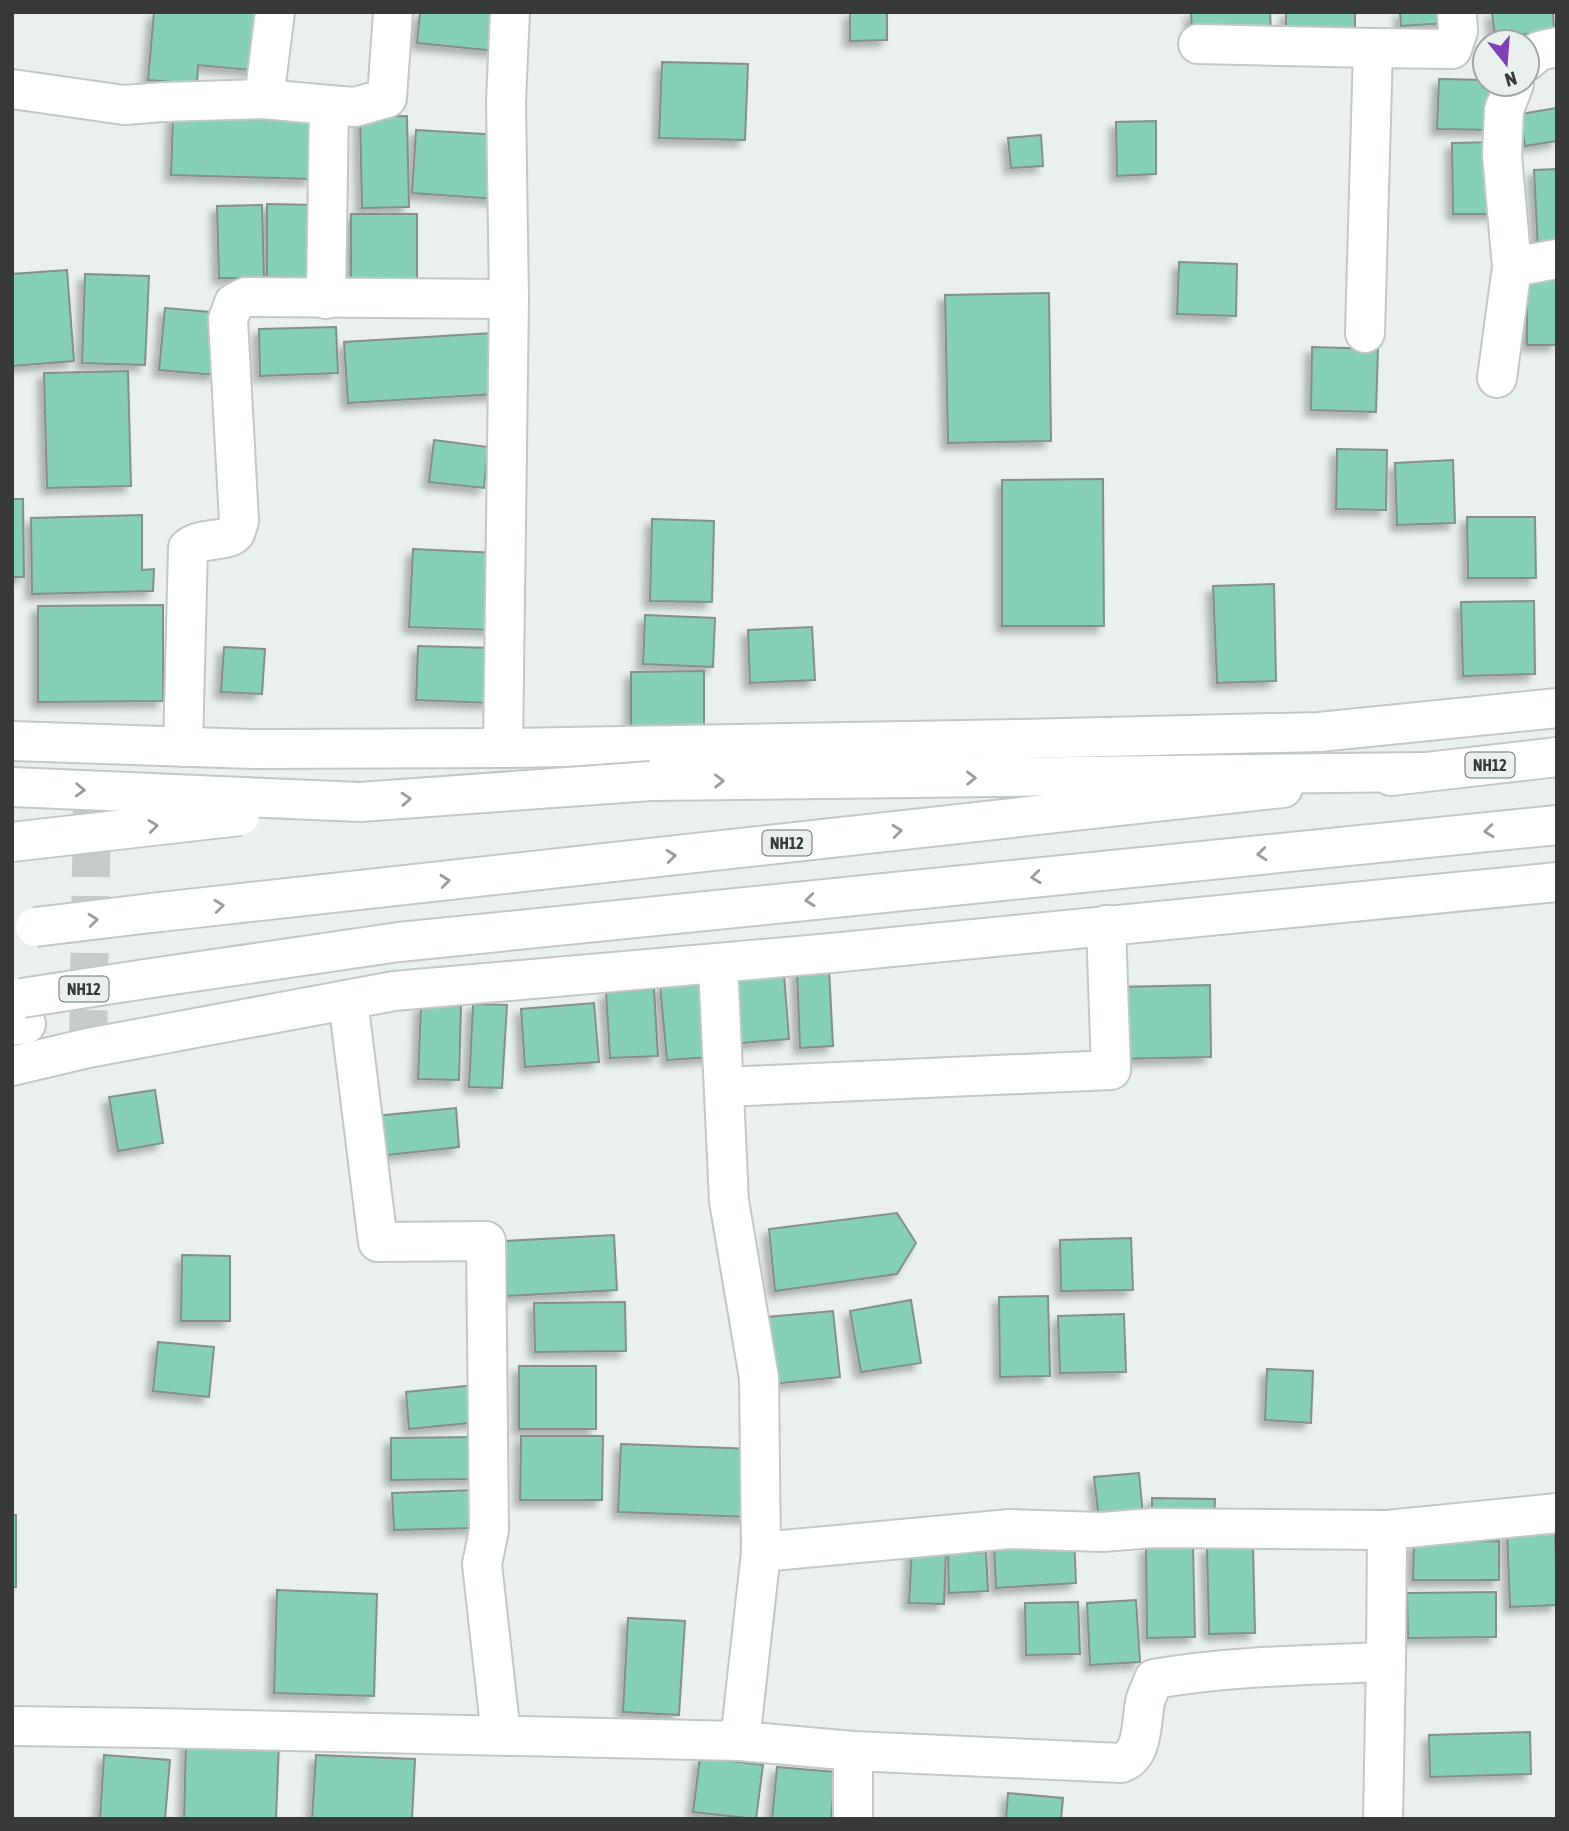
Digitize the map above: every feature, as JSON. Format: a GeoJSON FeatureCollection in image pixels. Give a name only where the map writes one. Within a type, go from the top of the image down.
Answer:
{"type":"FeatureCollection","features":[{"type":"Feature","properties":{"kind":"main road"},"geometry":{"type":"LineString","coordinates":[[264,99],[275,12]]}},
{"type":"Feature","properties":{"kind":"main road"},"geometry":{"type":"LineString","coordinates":[[12,89],[124,105],[264,99],[355,107],[387,99],[393,12]]}},
{"type":"Feature","properties":{"kind":"main road"},"geometry":{"type":"LineString","coordinates":[[503,748],[509,299],[506,101],[510,12]]}},
{"type":"Feature","properties":{"kind":"main road"},"geometry":{"type":"LineString","coordinates":[[1198,44],[1452,48],[1458,31],[1457,12]]}},
{"type":"Feature","properties":{"kind":"main road"},"geometry":{"type":"LineString","coordinates":[[1365,333],[1373,48]]}},
{"type":"Feature","properties":{"kind":"main road"},"geometry":{"type":"LineString","coordinates":[[1497,378],[1512,267],[1502,155],[1504,110],[1509,98]]}},
{"type":"Feature","properties":{"kind":"main road"},"geometry":{"type":"LineString","coordinates":[[326,299],[329,105]]}},
{"type":"Feature","properties":{"kind":"main road"},"geometry":{"type":"LineString","coordinates":[[1512,267],[1557,260]]}},
{"type":"Feature","properties":{"kind":"main road"},"geometry":{"type":"LineString","coordinates":[[183,747],[188,548],[195,542],[230,537],[236,533],[239,522],[228,319],[233,303],[246,297],[509,299]]}},
{"type":"Feature","properties":{"kind":"main road"},"geometry":{"type":"LineString","coordinates":[[12,741],[253,749],[503,748],[1319,732],[1557,708]]}},
{"type":"Feature","properties":{"kind":"main road","name":"NH12"},"geometry":{"type":"LineString","coordinates":[[23,928],[1557,757]]}},
{"type":"Feature","properties":{"kind":"main road"},"geometry":{"type":"LineString","coordinates":[[12,842],[360,802],[651,781],[1423,772]]}},
{"type":"Feature","properties":{"kind":"main road"},"geometry":{"type":"LineString","coordinates":[[12,787],[360,802]]}},
{"type":"Feature","properties":{"kind":"main road"},"geometry":{"type":"LineString","coordinates":[[18,1012],[399,942],[1557,825]]}},
{"type":"Feature","properties":{"kind":"main road"},"geometry":{"type":"LineString","coordinates":[[12,1066],[88,1048],[394,991],[718,964],[1557,882]]}},
{"type":"Feature","properties":{"kind":"main road"},"geometry":{"type":"LineString","coordinates":[[724,1087],[1111,1070],[1106,925]]}},
{"type":"Feature","properties":{"kind":"main road"},"geometry":{"type":"LineString","coordinates":[[718,964],[729,1201],[759,1378],[761,1552],[740,1741]]}},
{"type":"Feature","properties":{"kind":"main road"},"geometry":{"type":"LineString","coordinates":[[348,1000],[378,1242],[486,1241],[489,1531],[482,1564],[501,1735]]}},
{"type":"Feature","properties":{"kind":"main road"},"geometry":{"type":"LineString","coordinates":[[761,1552],[1010,1529],[1102,1532],[1153,1528],[1387,1530],[1557,1513]]}},
{"type":"Feature","properties":{"kind":"main road"},"geometry":{"type":"LineString","coordinates":[[1383,1819],[1387,1530]]}},
{"type":"Feature","properties":{"kind":"main road"},"geometry":{"type":"LineString","coordinates":[[12,1726],[740,1741],[853,1751],[1121,1763],[1130,1760],[1138,1748],[1146,1698],[1154,1679],[1251,1668],[1386,1662]]}},
{"type":"Feature","properties":{"kind":"main road"},"geometry":{"type":"LineString","coordinates":[[853,1751],[853,1819]]}},
{"type":"Feature","properties":{"kind":"building"},"geometry":{"type":"Polygon","coordinates":[[[154,12],[266,12],[261,71],[198,65],[197,84],[148,80],[154,12]]]}},
{"type":"Feature","properties":{"kind":"building"},"geometry":{"type":"Polygon","coordinates":[[[420,12],[500,12],[496,51],[417,43],[420,12]]]}},
{"type":"Feature","properties":{"kind":"building"},"geometry":{"type":"Polygon","coordinates":[[[850,12],[887,12],[887,40],[850,41],[850,12]]]}},
{"type":"Feature","properties":{"kind":"building"},"geometry":{"type":"Polygon","coordinates":[[[1191,12],[1270,12],[1271,31],[1192,34],[1191,12]]]}},
{"type":"Feature","properties":{"kind":"building"},"geometry":{"type":"Polygon","coordinates":[[[1286,12],[1355,12],[1355,34],[1286,34],[1286,12]]]}},
{"type":"Feature","properties":{"kind":"building"},"geometry":{"type":"Polygon","coordinates":[[[1400,12],[1447,12],[1447,23],[1401,26],[1400,12]]]}},
{"type":"Feature","properties":{"kind":"building"},"geometry":{"type":"Polygon","coordinates":[[[1492,12],[1553,12],[1554,31],[1541,32],[1541,28],[1494,28],[1492,12]]]}},
{"type":"Feature","properties":{"kind":"building"},"geometry":{"type":"Polygon","coordinates":[[[662,62],[748,64],[745,140],[659,138],[662,62]]]}},
{"type":"Feature","properties":{"kind":"building"},"geometry":{"type":"Polygon","coordinates":[[[1439,79],[1471,80],[1471,98],[1495,98],[1494,130],[1437,129],[1439,79]]]}},
{"type":"Feature","properties":{"kind":"building"},"geometry":{"type":"Polygon","coordinates":[[[1557,108],[1557,141],[1525,146],[1520,114],[1557,108]]]}},
{"type":"Feature","properties":{"kind":"building"},"geometry":{"type":"Polygon","coordinates":[[[173,114],[313,117],[311,179],[171,175],[173,114]]]}},
{"type":"Feature","properties":{"kind":"building"},"geometry":{"type":"Polygon","coordinates":[[[407,116],[409,207],[362,208],[360,117],[407,116]]]}},
{"type":"Feature","properties":{"kind":"building"},"geometry":{"type":"Polygon","coordinates":[[[1156,121],[1156,174],[1117,176],[1116,122],[1156,121]]]}},
{"type":"Feature","properties":{"kind":"building"},"geometry":{"type":"Polygon","coordinates":[[[416,130],[501,135],[497,199],[412,193],[416,130]]]}},
{"type":"Feature","properties":{"kind":"building"},"geometry":{"type":"Polygon","coordinates":[[[1041,135],[1043,166],[1011,168],[1008,138],[1041,135]]]}},
{"type":"Feature","properties":{"kind":"building"},"geometry":{"type":"Polygon","coordinates":[[[1496,142],[1496,214],[1453,214],[1452,143],[1496,142]]]}},
{"type":"Feature","properties":{"kind":"building"},"geometry":{"type":"Polygon","coordinates":[[[1557,169],[1557,250],[1538,252],[1534,170],[1557,169]]]}},
{"type":"Feature","properties":{"kind":"building"},"geometry":{"type":"Polygon","coordinates":[[[267,204],[318,205],[317,279],[267,277],[267,204]]]}},
{"type":"Feature","properties":{"kind":"building"},"geometry":{"type":"Polygon","coordinates":[[[262,205],[264,278],[219,278],[217,206],[262,205]]]}},
{"type":"Feature","properties":{"kind":"building"},"geometry":{"type":"Polygon","coordinates":[[[351,214],[417,214],[417,279],[351,280],[351,214]]]}},
{"type":"Feature","properties":{"kind":"building"},"geometry":{"type":"Polygon","coordinates":[[[1179,262],[1237,264],[1236,316],[1177,314],[1179,262]]]}},
{"type":"Feature","properties":{"kind":"building"},"geometry":{"type":"Polygon","coordinates":[[[67,270],[74,361],[12,366],[12,274],[67,270]]]}},
{"type":"Feature","properties":{"kind":"building"},"geometry":{"type":"Polygon","coordinates":[[[85,274],[149,276],[145,365],[82,363],[85,274]]]}},
{"type":"Feature","properties":{"kind":"building"},"geometry":{"type":"Polygon","coordinates":[[[1527,278],[1557,278],[1557,345],[1527,345],[1527,278]]]}},
{"type":"Feature","properties":{"kind":"building"},"geometry":{"type":"Polygon","coordinates":[[[1049,293],[1051,441],[948,443],[945,295],[1049,293]]]}},
{"type":"Feature","properties":{"kind":"building"},"geometry":{"type":"Polygon","coordinates":[[[165,308],[222,313],[216,375],[159,370],[165,308]]]}},
{"type":"Feature","properties":{"kind":"building"},"geometry":{"type":"Polygon","coordinates":[[[336,327],[338,373],[260,376],[259,329],[336,327]]]}},
{"type":"Feature","properties":{"kind":"building"},"geometry":{"type":"Polygon","coordinates":[[[492,333],[496,394],[348,403],[344,342],[492,333]]]}},
{"type":"Feature","properties":{"kind":"building"},"geometry":{"type":"Polygon","coordinates":[[[1312,347],[1378,349],[1376,412],[1311,410],[1312,347]]]}},
{"type":"Feature","properties":{"kind":"building"},"geometry":{"type":"Polygon","coordinates":[[[128,371],[131,486],[47,488],[44,373],[128,371]]]}},
{"type":"Feature","properties":{"kind":"building"},"geometry":{"type":"Polygon","coordinates":[[[434,440],[488,447],[484,488],[429,482],[434,440]]]}},
{"type":"Feature","properties":{"kind":"building"},"geometry":{"type":"Polygon","coordinates":[[[1337,449],[1387,450],[1386,510],[1336,509],[1337,449]]]}},
{"type":"Feature","properties":{"kind":"building"},"geometry":{"type":"Polygon","coordinates":[[[1453,460],[1455,523],[1397,525],[1395,463],[1453,460]]]}},
{"type":"Feature","properties":{"kind":"building"},"geometry":{"type":"Polygon","coordinates":[[[1103,479],[1104,626],[1002,626],[1002,480],[1103,479]]]}},
{"type":"Feature","properties":{"kind":"building"},"geometry":{"type":"Polygon","coordinates":[[[12,499],[23,499],[24,577],[12,577],[12,499]]]}},
{"type":"Feature","properties":{"kind":"building"},"geometry":{"type":"Polygon","coordinates":[[[142,515],[142,570],[154,569],[153,591],[32,594],[31,518],[142,515]]]}},
{"type":"Feature","properties":{"kind":"building"},"geometry":{"type":"Polygon","coordinates":[[[1467,517],[1535,517],[1536,578],[1468,578],[1467,517]]]}},
{"type":"Feature","properties":{"kind":"building"},"geometry":{"type":"Polygon","coordinates":[[[652,519],[714,521],[712,602],[650,601],[652,519]]]}},
{"type":"Feature","properties":{"kind":"building"},"geometry":{"type":"Polygon","coordinates":[[[413,549],[497,553],[493,630],[409,627],[413,549]]]}},
{"type":"Feature","properties":{"kind":"building"},"geometry":{"type":"Polygon","coordinates":[[[1274,584],[1276,681],[1217,683],[1213,586],[1274,584]]]}},
{"type":"Feature","properties":{"kind":"building"},"geometry":{"type":"Polygon","coordinates":[[[1534,601],[1535,674],[1463,676],[1461,602],[1534,601]]]}},
{"type":"Feature","properties":{"kind":"building"},"geometry":{"type":"Polygon","coordinates":[[[163,605],[163,701],[38,702],[38,606],[163,605]]]}},
{"type":"Feature","properties":{"kind":"building"},"geometry":{"type":"Polygon","coordinates":[[[645,615],[715,618],[713,667],[643,664],[645,615]]]}},
{"type":"Feature","properties":{"kind":"building"},"geometry":{"type":"Polygon","coordinates":[[[812,627],[815,680],[750,683],[748,630],[812,627]]]}},
{"type":"Feature","properties":{"kind":"building"},"geometry":{"type":"Polygon","coordinates":[[[418,646],[493,648],[491,703],[416,700],[418,646]]]}},
{"type":"Feature","properties":{"kind":"building"},"geometry":{"type":"Polygon","coordinates":[[[224,647],[265,649],[262,694],[221,692],[224,647]]]}},
{"type":"Feature","properties":{"kind":"building"},"geometry":{"type":"Polygon","coordinates":[[[704,671],[704,728],[631,728],[631,672],[704,671]]]}},
{"type":"Feature","properties":{"kind":"building"},"geometry":{"type":"Polygon","coordinates":[[[829,968],[833,1046],[800,1048],[797,969],[829,968]]]}},
{"type":"Feature","properties":{"kind":"building"},"geometry":{"type":"Polygon","coordinates":[[[784,974],[789,1039],[731,1044],[726,979],[784,974]]]}},
{"type":"Feature","properties":{"kind":"building"},"geometry":{"type":"Polygon","coordinates":[[[706,981],[712,1057],[667,1060],[660,985],[706,981]]]}},
{"type":"Feature","properties":{"kind":"building"},"geometry":{"type":"Polygon","coordinates":[[[1210,985],[1211,1057],[1116,1059],[1115,987],[1210,985]]]}},
{"type":"Feature","properties":{"kind":"building"},"geometry":{"type":"Polygon","coordinates":[[[654,989],[658,1056],[610,1058],[606,992],[654,989]]]}},
{"type":"Feature","properties":{"kind":"building"},"geometry":{"type":"Polygon","coordinates":[[[594,1003],[599,1062],[525,1067],[521,1009],[594,1003]]]}},
{"type":"Feature","properties":{"kind":"building"},"geometry":{"type":"Polygon","coordinates":[[[473,1004],[507,1005],[502,1088],[469,1087],[473,1004]]]}},
{"type":"Feature","properties":{"kind":"building"},"geometry":{"type":"Polygon","coordinates":[[[421,1005],[461,1006],[459,1080],[418,1079],[421,1005]]]}},
{"type":"Feature","properties":{"kind":"building"},"geometry":{"type":"Polygon","coordinates":[[[155,1090],[163,1143],[118,1151],[109,1097],[155,1090]]]}},
{"type":"Feature","properties":{"kind":"building"},"geometry":{"type":"Polygon","coordinates":[[[456,1108],[459,1147],[379,1156],[375,1116],[456,1108]]]}},
{"type":"Feature","properties":{"kind":"building"},"geometry":{"type":"Polygon","coordinates":[[[897,1213],[916,1243],[897,1274],[775,1291],[769,1229],[897,1213]]]}},
{"type":"Feature","properties":{"kind":"building"},"geometry":{"type":"Polygon","coordinates":[[[614,1235],[617,1290],[507,1296],[505,1241],[614,1235]]]}},
{"type":"Feature","properties":{"kind":"building"},"geometry":{"type":"Polygon","coordinates":[[[1131,1238],[1133,1290],[1061,1291],[1060,1240],[1131,1238]]]}},
{"type":"Feature","properties":{"kind":"building"},"geometry":{"type":"Polygon","coordinates":[[[182,1255],[230,1256],[230,1321],[181,1321],[182,1255]]]}},
{"type":"Feature","properties":{"kind":"building"},"geometry":{"type":"Polygon","coordinates":[[[1048,1296],[1050,1376],[1000,1377],[999,1297],[1048,1296]]]}},
{"type":"Feature","properties":{"kind":"building"},"geometry":{"type":"Polygon","coordinates":[[[911,1300],[921,1363],[861,1372],[850,1311],[911,1300]]]}},
{"type":"Feature","properties":{"kind":"building"},"geometry":{"type":"Polygon","coordinates":[[[625,1302],[626,1351],[535,1352],[534,1303],[625,1302]]]}},
{"type":"Feature","properties":{"kind":"building"},"geometry":{"type":"Polygon","coordinates":[[[833,1311],[840,1377],[772,1384],[767,1317],[833,1311]]]}},
{"type":"Feature","properties":{"kind":"building"},"geometry":{"type":"Polygon","coordinates":[[[1124,1314],[1126,1372],[1060,1373],[1058,1316],[1124,1314]]]}},
{"type":"Feature","properties":{"kind":"building"},"geometry":{"type":"Polygon","coordinates":[[[158,1342],[214,1347],[209,1397],[153,1391],[158,1342]]]}},
{"type":"Feature","properties":{"kind":"building"},"geometry":{"type":"Polygon","coordinates":[[[519,1366],[596,1366],[596,1429],[519,1429],[519,1366]]]}},
{"type":"Feature","properties":{"kind":"building"},"geometry":{"type":"Polygon","coordinates":[[[1267,1369],[1313,1371],[1311,1423],[1265,1420],[1267,1369]]]}},
{"type":"Feature","properties":{"kind":"building"},"geometry":{"type":"Polygon","coordinates":[[[475,1385],[479,1422],[409,1429],[406,1392],[475,1385]]]}},
{"type":"Feature","properties":{"kind":"building"},"geometry":{"type":"Polygon","coordinates":[[[521,1436],[603,1436],[602,1500],[520,1500],[521,1436]]]}},
{"type":"Feature","properties":{"kind":"building"},"geometry":{"type":"Polygon","coordinates":[[[478,1437],[478,1479],[391,1480],[391,1438],[478,1437]]]}},
{"type":"Feature","properties":{"kind":"building"},"geometry":{"type":"Polygon","coordinates":[[[621,1444],[753,1449],[750,1517],[618,1512],[621,1444]]]}},
{"type":"Feature","properties":{"kind":"building"},"geometry":{"type":"Polygon","coordinates":[[[1139,1473],[1143,1516],[1099,1520],[1094,1477],[1139,1473]]]}},
{"type":"Feature","properties":{"kind":"building"},"geometry":{"type":"Polygon","coordinates":[[[475,1490],[475,1528],[394,1530],[392,1493],[475,1490]]]}},
{"type":"Feature","properties":{"kind":"building"},"geometry":{"type":"Polygon","coordinates":[[[1152,1498],[1215,1499],[1214,1522],[1152,1522],[1152,1498]]]}},
{"type":"Feature","properties":{"kind":"building"},"geometry":{"type":"Polygon","coordinates":[[[12,1515],[16,1515],[16,1587],[12,1587],[12,1515]]]}},
{"type":"Feature","properties":{"kind":"building"},"geometry":{"type":"Polygon","coordinates":[[[1555,1529],[1557,1605],[1510,1607],[1507,1531],[1555,1529]]]}},
{"type":"Feature","properties":{"kind":"building"},"geometry":{"type":"Polygon","coordinates":[[[1074,1538],[1076,1583],[996,1588],[994,1543],[1074,1538]]]}},
{"type":"Feature","properties":{"kind":"building"},"geometry":{"type":"Polygon","coordinates":[[[1499,1541],[1499,1580],[1413,1580],[1414,1542],[1499,1541]]]}},
{"type":"Feature","properties":{"kind":"building"},"geometry":{"type":"Polygon","coordinates":[[[1193,1546],[1195,1637],[1147,1638],[1146,1547],[1193,1546]]]}},
{"type":"Feature","properties":{"kind":"building"},"geometry":{"type":"Polygon","coordinates":[[[1253,1546],[1255,1633],[1209,1634],[1207,1547],[1253,1546]]]}},
{"type":"Feature","properties":{"kind":"building"},"geometry":{"type":"Polygon","coordinates":[[[912,1547],[946,1548],[944,1604],[909,1603],[912,1547]]]}},
{"type":"Feature","properties":{"kind":"building"},"geometry":{"type":"Polygon","coordinates":[[[986,1552],[988,1591],[949,1593],[948,1554],[986,1552]]]}},
{"type":"Feature","properties":{"kind":"building"},"geometry":{"type":"Polygon","coordinates":[[[277,1590],[377,1594],[374,1696],[274,1693],[277,1590]]]}},
{"type":"Feature","properties":{"kind":"building"},"geometry":{"type":"Polygon","coordinates":[[[1496,1592],[1496,1637],[1408,1638],[1407,1593],[1496,1592]]]}},
{"type":"Feature","properties":{"kind":"building"},"geometry":{"type":"Polygon","coordinates":[[[1136,1600],[1140,1662],[1090,1665],[1087,1603],[1136,1600]]]}},
{"type":"Feature","properties":{"kind":"building"},"geometry":{"type":"Polygon","coordinates":[[[1078,1602],[1080,1654],[1026,1655],[1025,1603],[1078,1602]]]}},
{"type":"Feature","properties":{"kind":"building"},"geometry":{"type":"Polygon","coordinates":[[[628,1618],[685,1621],[679,1715],[623,1712],[628,1618]]]}},
{"type":"Feature","properties":{"kind":"building"},"geometry":{"type":"Polygon","coordinates":[[[1530,1732],[1531,1774],[1430,1777],[1429,1735],[1530,1732]]]}},
{"type":"Feature","properties":{"kind":"building"},"geometry":{"type":"Polygon","coordinates":[[[186,1740],[279,1742],[276,1819],[184,1819],[186,1740]]]}},
{"type":"Feature","properties":{"kind":"building"},"geometry":{"type":"Polygon","coordinates":[[[104,1755],[170,1760],[165,1819],[100,1818],[104,1755]]]}},
{"type":"Feature","properties":{"kind":"building"},"geometry":{"type":"Polygon","coordinates":[[[316,1755],[415,1759],[412,1819],[312,1819],[316,1755]]]}},
{"type":"Feature","properties":{"kind":"building"},"geometry":{"type":"Polygon","coordinates":[[[700,1757],[763,1765],[756,1819],[693,1812],[700,1757]]]}},
{"type":"Feature","properties":{"kind":"building"},"geometry":{"type":"Polygon","coordinates":[[[777,1767],[835,1772],[831,1819],[772,1819],[777,1767]]]}},
{"type":"Feature","properties":{"kind":"building"},"geometry":{"type":"Polygon","coordinates":[[[1008,1793],[1063,1798],[1061,1819],[1006,1819],[1008,1793]]]}},
{"type":"Feature","properties":{"kind":"tunnel"},"geometry":{"type":"LineString","coordinates":[[88,1048],[93,743]]}}]}
